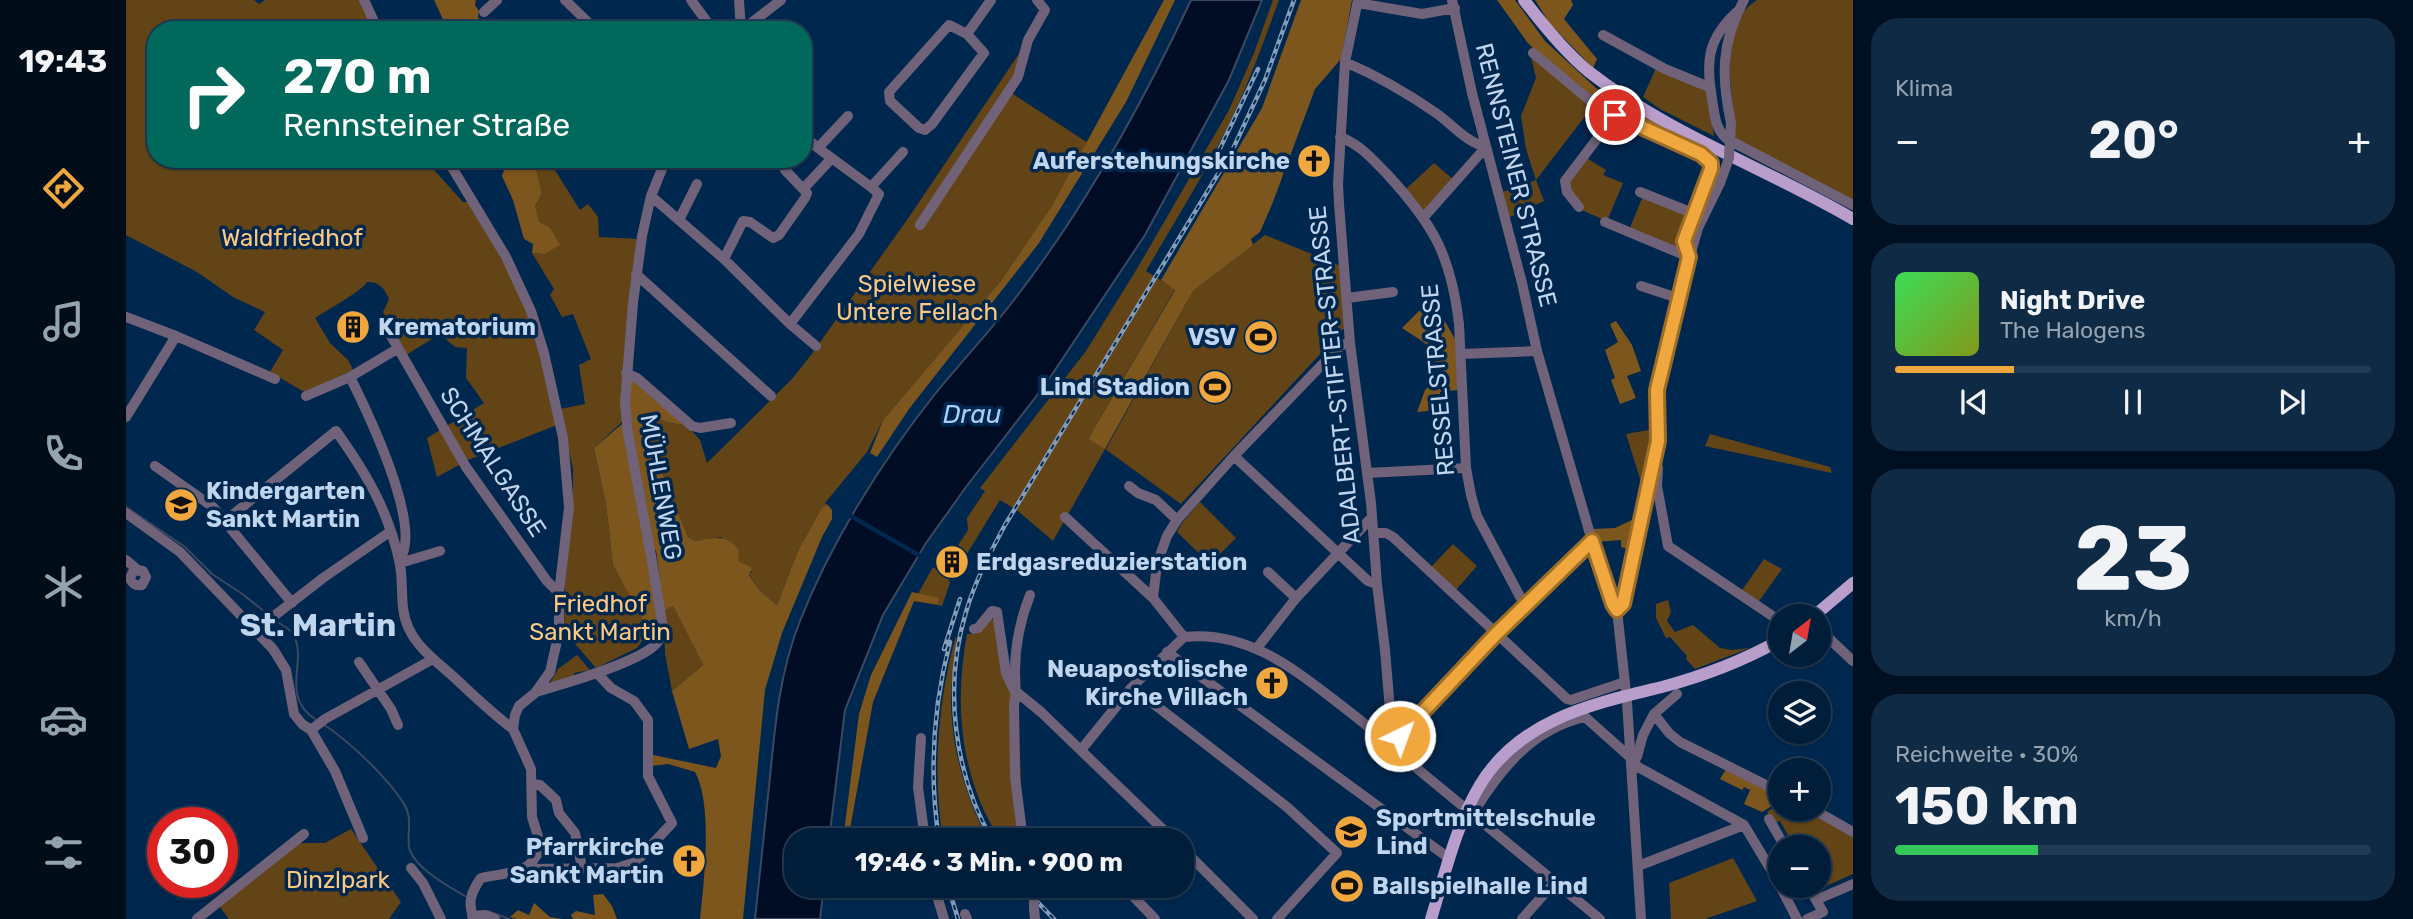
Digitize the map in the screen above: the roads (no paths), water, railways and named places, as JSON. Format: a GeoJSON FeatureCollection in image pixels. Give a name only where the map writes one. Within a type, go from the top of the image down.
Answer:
{"type":"FeatureCollection","features":[{"type":"Feature","properties":{"kind":"main road"},"geometry":{"type":"LineString","coordinates":[[1524,0],[1555,38],[1586,69],[1629,101],[1675,128],[1805,191],[1853,219]]}},
{"type":"Feature","properties":{"kind":"main road"},"geometry":{"type":"LineString","coordinates":[[1828,604],[1853,583]]}},
{"type":"Feature","properties":{"kind":"main road"},"geometry":{"type":"LineString","coordinates":[[1431,919],[1450,859],[1480,786],[1496,763],[1525,736],[1559,717],[1626,688],[1712,671],[1768,646]]}},
{"type":"Feature","properties":{"kind":"street"},"geometry":{"type":"LineString","coordinates":[[364,0],[374,21]]}},
{"type":"Feature","properties":{"kind":"street"},"geometry":{"type":"LineString","coordinates":[[484,12],[497,0]]}},
{"type":"Feature","properties":{"kind":"street"},"geometry":{"type":"LineString","coordinates":[[565,0],[587,21]]}},
{"type":"Feature","properties":{"kind":"street"},"geometry":{"type":"LineString","coordinates":[[691,0],[706,21]]}},
{"type":"Feature","properties":{"kind":"street"},"geometry":{"type":"LineString","coordinates":[[753,21],[781,0]]}},
{"type":"Feature","properties":{"kind":"street"},"geometry":{"type":"LineString","coordinates":[[967,34],[991,0]]}},
{"type":"Feature","properties":{"kind":"street"},"geometry":{"type":"LineString","coordinates":[[920,225],[1018,77],[1028,40],[1045,10],[1037,0]]}},
{"type":"Feature","properties":{"kind":"street","name":"RENNSTEINER STRASSE"},"geometry":{"type":"LineString","coordinates":[[1358,1],[1422,14],[1453,4],[1538,351],[1592,541],[1617,610],[1626,688],[1641,919]]}},
{"type":"Feature","properties":{"kind":"street","name":"ADALBERT-STIFTER-STRASSE"},"geometry":{"type":"LineString","coordinates":[[1358,1],[1345,61],[1338,184],[1350,343],[1372,517],[1393,746]]}},
{"type":"Feature","properties":{"kind":"street"},"geometry":{"type":"LineString","coordinates":[[739,4],[757,18]]}},
{"type":"Feature","properties":{"kind":"street"},"geometry":{"type":"LineString","coordinates":[[1741,5],[1724,23],[1710,48],[1708,59],[1709,87],[1719,132],[1727,139],[1853,205]]}},
{"type":"Feature","properties":{"kind":"street"},"geometry":{"type":"LineString","coordinates":[[1617,610],[1623,604],[1654,463],[1658,441],[1657,390],[1678,298],[1689,257],[1720,183],[1731,147],[1731,123],[1724,91],[1723,66],[1729,32],[1741,5]]}},
{"type":"Feature","properties":{"kind":"street"},"geometry":{"type":"LineString","coordinates":[[948,25],[967,34],[984,53],[932,124],[925,130],[919,128],[890,101],[890,92],[948,25]]}},
{"type":"Feature","properties":{"kind":"street"},"geometry":{"type":"LineString","coordinates":[[1603,35],[1665,69],[1709,87]]}},
{"type":"Feature","properties":{"kind":"street"},"geometry":{"type":"LineString","coordinates":[[1533,53],[1587,97],[1615,115],[1707,158],[1711,163],[1684,241],[1689,257]]}},
{"type":"Feature","properties":{"kind":"street"},"geometry":{"type":"LineString","coordinates":[[1345,61],[1388,82],[1443,118],[1475,144],[1486,147],[1424,217]]}},
{"type":"Feature","properties":{"kind":"street"},"geometry":{"type":"LineString","coordinates":[[1578,207],[1567,192],[1566,181],[1615,115]]}},
{"type":"Feature","properties":{"kind":"street"},"geometry":{"type":"LineString","coordinates":[[818,148],[848,116]]}},
{"type":"Feature","properties":{"kind":"street","name":"RESSELSTRASSE"},"geometry":{"type":"LineString","coordinates":[[1340,137],[1365,151],[1424,217],[1438,242],[1452,279],[1456,300],[1466,468],[1477,516],[1525,606]]}},
{"type":"Feature","properties":{"kind":"street"},"geometry":{"type":"LineString","coordinates":[[790,324],[859,234],[879,194],[812,143]]}},
{"type":"Feature","properties":{"kind":"street"},"geometry":{"type":"LineString","coordinates":[[871,187],[903,152]]}},
{"type":"Feature","properties":{"kind":"street"},"geometry":{"type":"LineString","coordinates":[[804,188],[831,159]]}},
{"type":"Feature","properties":{"kind":"street"},"geometry":{"type":"LineString","coordinates":[[452,168],[506,257],[531,311],[564,438],[569,507],[559,593],[559,632],[552,666],[536,692],[519,706],[513,729]]}},
{"type":"Feature","properties":{"kind":"street","name":"MÜHLENWEG"},"geometry":{"type":"LineString","coordinates":[[536,692],[597,673],[654,647],[663,629],[625,404],[636,274],[642,236],[663,168]]}},
{"type":"Feature","properties":{"kind":"street"},"geometry":{"type":"LineString","coordinates":[[724,259],[743,221],[750,222],[773,238],[779,235],[805,198],[807,193],[804,188],[785,170]]}},
{"type":"Feature","properties":{"kind":"street"},"geometry":{"type":"LineString","coordinates":[[678,220],[697,184]]}},
{"type":"Feature","properties":{"kind":"street"},"geometry":{"type":"LineString","coordinates":[[1640,192],[1695,214]]}},
{"type":"Feature","properties":{"kind":"street"},"geometry":{"type":"LineString","coordinates":[[652,196],[724,259],[816,346]]}},
{"type":"Feature","properties":{"kind":"street"},"geometry":{"type":"LineString","coordinates":[[1605,222],[1689,257]]}},
{"type":"Feature","properties":{"kind":"street"},"geometry":{"type":"LineString","coordinates":[[636,274],[771,396]]}},
{"type":"Feature","properties":{"kind":"street"},"geometry":{"type":"LineString","coordinates":[[1641,286],[1678,298]]}},
{"type":"Feature","properties":{"kind":"street"},"geometry":{"type":"LineString","coordinates":[[1347,298],[1393,292]]}},
{"type":"Feature","properties":{"kind":"street"},"geometry":{"type":"LineString","coordinates":[[126,317],[176,335],[275,379]]}},
{"type":"Feature","properties":{"kind":"street","name":"SCHMALGASSE"},"geometry":{"type":"LineString","coordinates":[[386,327],[466,467],[547,581],[559,593]]}},
{"type":"Feature","properties":{"kind":"street"},"geometry":{"type":"LineString","coordinates":[[126,417],[176,335]]}},
{"type":"Feature","properties":{"kind":"street"},"geometry":{"type":"LineString","coordinates":[[1153,598],[1157,564],[1167,536],[1177,520],[1234,456],[1341,345],[1350,343]]}},
{"type":"Feature","properties":{"kind":"street"},"geometry":{"type":"LineString","coordinates":[[306,396],[350,377],[397,349]]}},
{"type":"Feature","properties":{"kind":"street"},"geometry":{"type":"LineString","coordinates":[[1461,354],[1538,351]]}},
{"type":"Feature","properties":{"kind":"street","name":"MÜHLENWEG"},"geometry":{"type":"LineString","coordinates":[[626,373],[637,378],[692,426],[700,428],[731,424]]}},
{"type":"Feature","properties":{"kind":"street"},"geometry":{"type":"LineString","coordinates":[[350,377],[372,421],[398,494],[404,527],[400,561]]}},
{"type":"Feature","properties":{"kind":"street"},"geometry":{"type":"LineString","coordinates":[[225,521],[336,431],[380,499],[400,561],[402,607],[407,627],[417,644],[495,716],[513,729],[531,769],[532,817],[541,846],[532,863],[520,871]]}},
{"type":"Feature","properties":{"kind":"street"},"geometry":{"type":"LineString","coordinates":[[1234,456],[1368,581],[1377,584]]}},
{"type":"Feature","properties":{"kind":"street"},"geometry":{"type":"LineString","coordinates":[[1654,463],[1658,468],[1657,486],[1668,546],[1768,613]]}},
{"type":"Feature","properties":{"kind":"street"},"geometry":{"type":"LineString","coordinates":[[155,466],[213,507],[292,603]]}},
{"type":"Feature","properties":{"kind":"street"},"geometry":{"type":"LineString","coordinates":[[1367,473],[1466,468]]}},
{"type":"Feature","properties":{"kind":"street"},"geometry":{"type":"LineString","coordinates":[[1129,486],[1145,497],[1156,500],[1177,520]]}},
{"type":"Feature","properties":{"kind":"street"},"geometry":{"type":"LineString","coordinates":[[1065,517],[1153,598],[1184,636]]}},
{"type":"Feature","properties":{"kind":"street"},"geometry":{"type":"LineString","coordinates":[[1257,648],[1296,598],[1372,517]]}},
{"type":"Feature","properties":{"kind":"street"},"geometry":{"type":"LineString","coordinates":[[128,518],[180,552],[273,649],[286,670],[294,714],[302,724],[317,724],[433,659]]}},
{"type":"Feature","properties":{"kind":"street"},"geometry":{"type":"LineString","coordinates":[[256,630],[323,578],[391,531]]}},
{"type":"Feature","properties":{"kind":"street"},"geometry":{"type":"LineString","coordinates":[[1373,533],[1386,533],[1393,537],[1567,699],[1626,688]]}},
{"type":"Feature","properties":{"kind":"street"},"geometry":{"type":"LineString","coordinates":[[1393,746],[1402,732],[1496,634],[1592,541]]}},
{"type":"Feature","properties":{"kind":"street"},"geometry":{"type":"LineString","coordinates":[[400,561],[440,551]]}},
{"type":"Feature","properties":{"kind":"street"},"geometry":{"type":"LineString","coordinates":[[126,560],[138,570]]}},
{"type":"Feature","properties":{"kind":"street"},"geometry":{"type":"LineString","coordinates":[[1268,572],[1296,598]]}},
{"type":"Feature","properties":{"kind":"street"},"geometry":{"type":"LineString","coordinates":[[1021,828],[1014,777],[1014,704],[1017,693],[1015,670],[1019,632],[1030,595]]}},
{"type":"Feature","properties":{"kind":"street"},"geometry":{"type":"LineString","coordinates":[[974,629],[979,627],[992,611],[997,612],[1006,673],[1017,693],[1041,712],[1162,828]]}},
{"type":"Feature","properties":{"kind":"street"},"geometry":{"type":"LineString","coordinates":[[1081,750],[1132,687],[1184,636],[1211,636],[1257,648],[1296,671],[1393,746],[1600,919]]}},
{"type":"Feature","properties":{"kind":"street"},"geometry":{"type":"LineString","coordinates":[[1831,640],[1853,661]]}},
{"type":"Feature","properties":{"kind":"street"},"geometry":{"type":"LineString","coordinates":[[1167,652],[1450,859]]}},
{"type":"Feature","properties":{"kind":"street"},"geometry":{"type":"LineString","coordinates":[[359,662],[391,709],[398,725]]}},
{"type":"Feature","properties":{"kind":"street"},"geometry":{"type":"LineString","coordinates":[[495,919],[485,915],[473,918],[470,895],[481,878],[533,868],[617,868],[636,862],[672,823],[648,776],[648,720],[634,701],[611,688],[597,673]]}},
{"type":"Feature","properties":{"kind":"street"},"geometry":{"type":"LineString","coordinates":[[1132,687],[1287,807],[1337,853],[1277,919]]}},
{"type":"Feature","properties":{"kind":"street"},"geometry":{"type":"LineString","coordinates":[[1631,758],[1637,757],[1643,735],[1654,714],[1677,694]]}},
{"type":"Feature","properties":{"kind":"street"},"geometry":{"type":"LineString","coordinates":[[1654,714],[1680,742],[1768,786]]}},
{"type":"Feature","properties":{"kind":"street"},"geometry":{"type":"LineString","coordinates":[[1469,811],[1475,810],[1502,770],[1527,745],[1558,726],[1585,717],[1638,767],[1744,825],[1768,856]]}},
{"type":"Feature","properties":{"kind":"street"},"geometry":{"type":"LineString","coordinates":[[317,724],[363,838]]}},
{"type":"Feature","properties":{"kind":"street"},"geometry":{"type":"LineString","coordinates":[[921,738],[918,778],[924,828]]}},
{"type":"Feature","properties":{"kind":"street"},"geometry":{"type":"LineString","coordinates":[[533,784],[540,785],[556,800],[559,813],[575,833],[582,868]]}},
{"type":"Feature","properties":{"kind":"street"},"geometry":{"type":"LineString","coordinates":[[1831,819],[1853,832]]}},
{"type":"Feature","properties":{"kind":"street"},"geometry":{"type":"LineString","coordinates":[[1637,866],[1744,825]]}},
{"type":"Feature","properties":{"kind":"street"},"geometry":{"type":"LineString","coordinates":[[197,919],[304,834]]}},
{"type":"Feature","properties":{"kind":"street"},"geometry":{"type":"LineString","coordinates":[[1194,860],[1253,919]]}},
{"type":"Feature","properties":{"kind":"street"},"geometry":{"type":"LineString","coordinates":[[411,868],[424,883],[441,919]]}},
{"type":"Feature","properties":{"kind":"street"},"geometry":{"type":"LineString","coordinates":[[1522,919],[1554,883]]}},
{"type":"Feature","properties":{"kind":"street"},"geometry":{"type":"LineString","coordinates":[[1807,919],[1823,912],[1816,900],[1853,884]]}},
{"type":"Feature","properties":{"kind":"street"},"geometry":{"type":"LineString","coordinates":[[1571,896],[1571,900],[1588,919]]}},
{"type":"Feature","properties":{"kind":"street"},"geometry":{"type":"LineString","coordinates":[[938,898],[944,919]]}},
{"type":"Feature","properties":{"kind":"street"},"geometry":{"type":"LineString","coordinates":[[1135,898],[1155,919]]}},
{"type":"Feature","properties":{"kind":"street"},"geometry":{"type":"LineString","coordinates":[[1783,919],[1796,917],[1786,898]]}},
{"type":"Feature","properties":{"kind":"water","name":"Drau"},"geometry":{"type":"Polygon","coordinates":[[[1191,0],[1262,0],[1229,80],[1145,235],[1045,385],[926,543],[883,615],[845,710],[830,828],[784,828],[784,898],[823,898],[820,919],[755,919],[779,698],[793,640],[813,591],[842,532],[877,474],[935,394],[1037,270],[1109,158],[1152,80],[1191,0]]]}},
{"type":"Feature","properties":{"kind":"waterway"},"geometry":{"type":"LineString","coordinates":[[126,507],[185,547],[212,574],[270,616]]}},
{"type":"Feature","properties":{"kind":"waterway"},"geometry":{"type":"LineString","coordinates":[[274,620],[291,631],[297,643],[298,699],[315,719]]}},
{"type":"Feature","properties":{"kind":"waterway"},"geometry":{"type":"LineString","coordinates":[[323,724],[367,761],[404,804],[409,820],[409,847],[417,862],[433,876],[465,896]]}},
{"type":"Feature","properties":{"kind":"waterway"},"geometry":{"type":"LineString","coordinates":[[488,911],[509,919]]}},
{"type":"Feature","properties":{"kind":"railway"},"geometry":{"type":"LineString","coordinates":[[986,828],[969,787],[956,729],[955,670],[959,641],[970,601],[983,567],[1005,525],[1232,151],[1265,80],[1294,0]]}},
{"type":"Feature","properties":{"kind":"railway"},"geometry":{"type":"LineString","coordinates":[[1211,167],[1258,69]]}},
{"type":"Feature","properties":{"kind":"railway"},"geometry":{"type":"LineString","coordinates":[[944,649],[960,599]]}},
{"type":"Feature","properties":{"kind":"railway"},"geometry":{"type":"LineString","coordinates":[[938,828],[934,741],[950,642]]}},
{"type":"Feature","properties":{"kind":"railway"},"geometry":{"type":"LineString","coordinates":[[952,898],[958,919]]}},
{"type":"Feature","properties":{"kind":"railway"},"geometry":{"type":"LineString","coordinates":[[1034,898],[1054,919]]}},
{"type":"Feature","properties":{"kind":"place","name":"Auferstehungskirche"},"geometry":{"type":"Point","coordinates":[1314,161]}},
{"type":"Feature","properties":{"kind":"place","name":"Krematorium"},"geometry":{"type":"Point","coordinates":[353,327]}},
{"type":"Feature","properties":{"kind":"place","name":"VSV"},"geometry":{"type":"Point","coordinates":[1261,337]}},
{"type":"Feature","properties":{"kind":"place","name":"Lind Stadion"},"geometry":{"type":"Point","coordinates":[1215,387]}},
{"type":"Feature","properties":{"kind":"place","name":"Kindergarten Sankt Martin"},"geometry":{"type":"Point","coordinates":[181,505]}},
{"type":"Feature","properties":{"kind":"place","name":"Erdgasreduzierstation"},"geometry":{"type":"Point","coordinates":[952,562]}},
{"type":"Feature","properties":{"kind":"place","name":"Neuapostolische Kirche Villach"},"geometry":{"type":"Point","coordinates":[1272,683]}},
{"type":"Feature","properties":{"kind":"place","name":"Sportmittelschule Lind"},"geometry":{"type":"Point","coordinates":[1351,832]}},
{"type":"Feature","properties":{"kind":"place","name":"Pfarrkirche Sankt Martin"},"geometry":{"type":"Point","coordinates":[689,861]}},
{"type":"Feature","properties":{"kind":"place","name":"Ballspielhalle Lind"},"geometry":{"type":"Point","coordinates":[1347,886]}},
{"type":"Feature","properties":{"kind":"district","name":"St. Martin"},"geometry":{"type":"Point","coordinates":[318,625]}},
{"type":"Feature","properties":{"kind":"park label","name":"Waldfriedhof"},"geometry":{"type":"Point","coordinates":[292,238]}},
{"type":"Feature","properties":{"kind":"park label","name":"Spielwiese Untere Fellach"},"geometry":{"type":"Point","coordinates":[917,298]}},
{"type":"Feature","properties":{"kind":"park label","name":"Friedhof Sankt Martin"},"geometry":{"type":"Point","coordinates":[600,618]}},
{"type":"Feature","properties":{"kind":"park label","name":"Dinzlpark"},"geometry":{"type":"Point","coordinates":[338,880]}}]}
